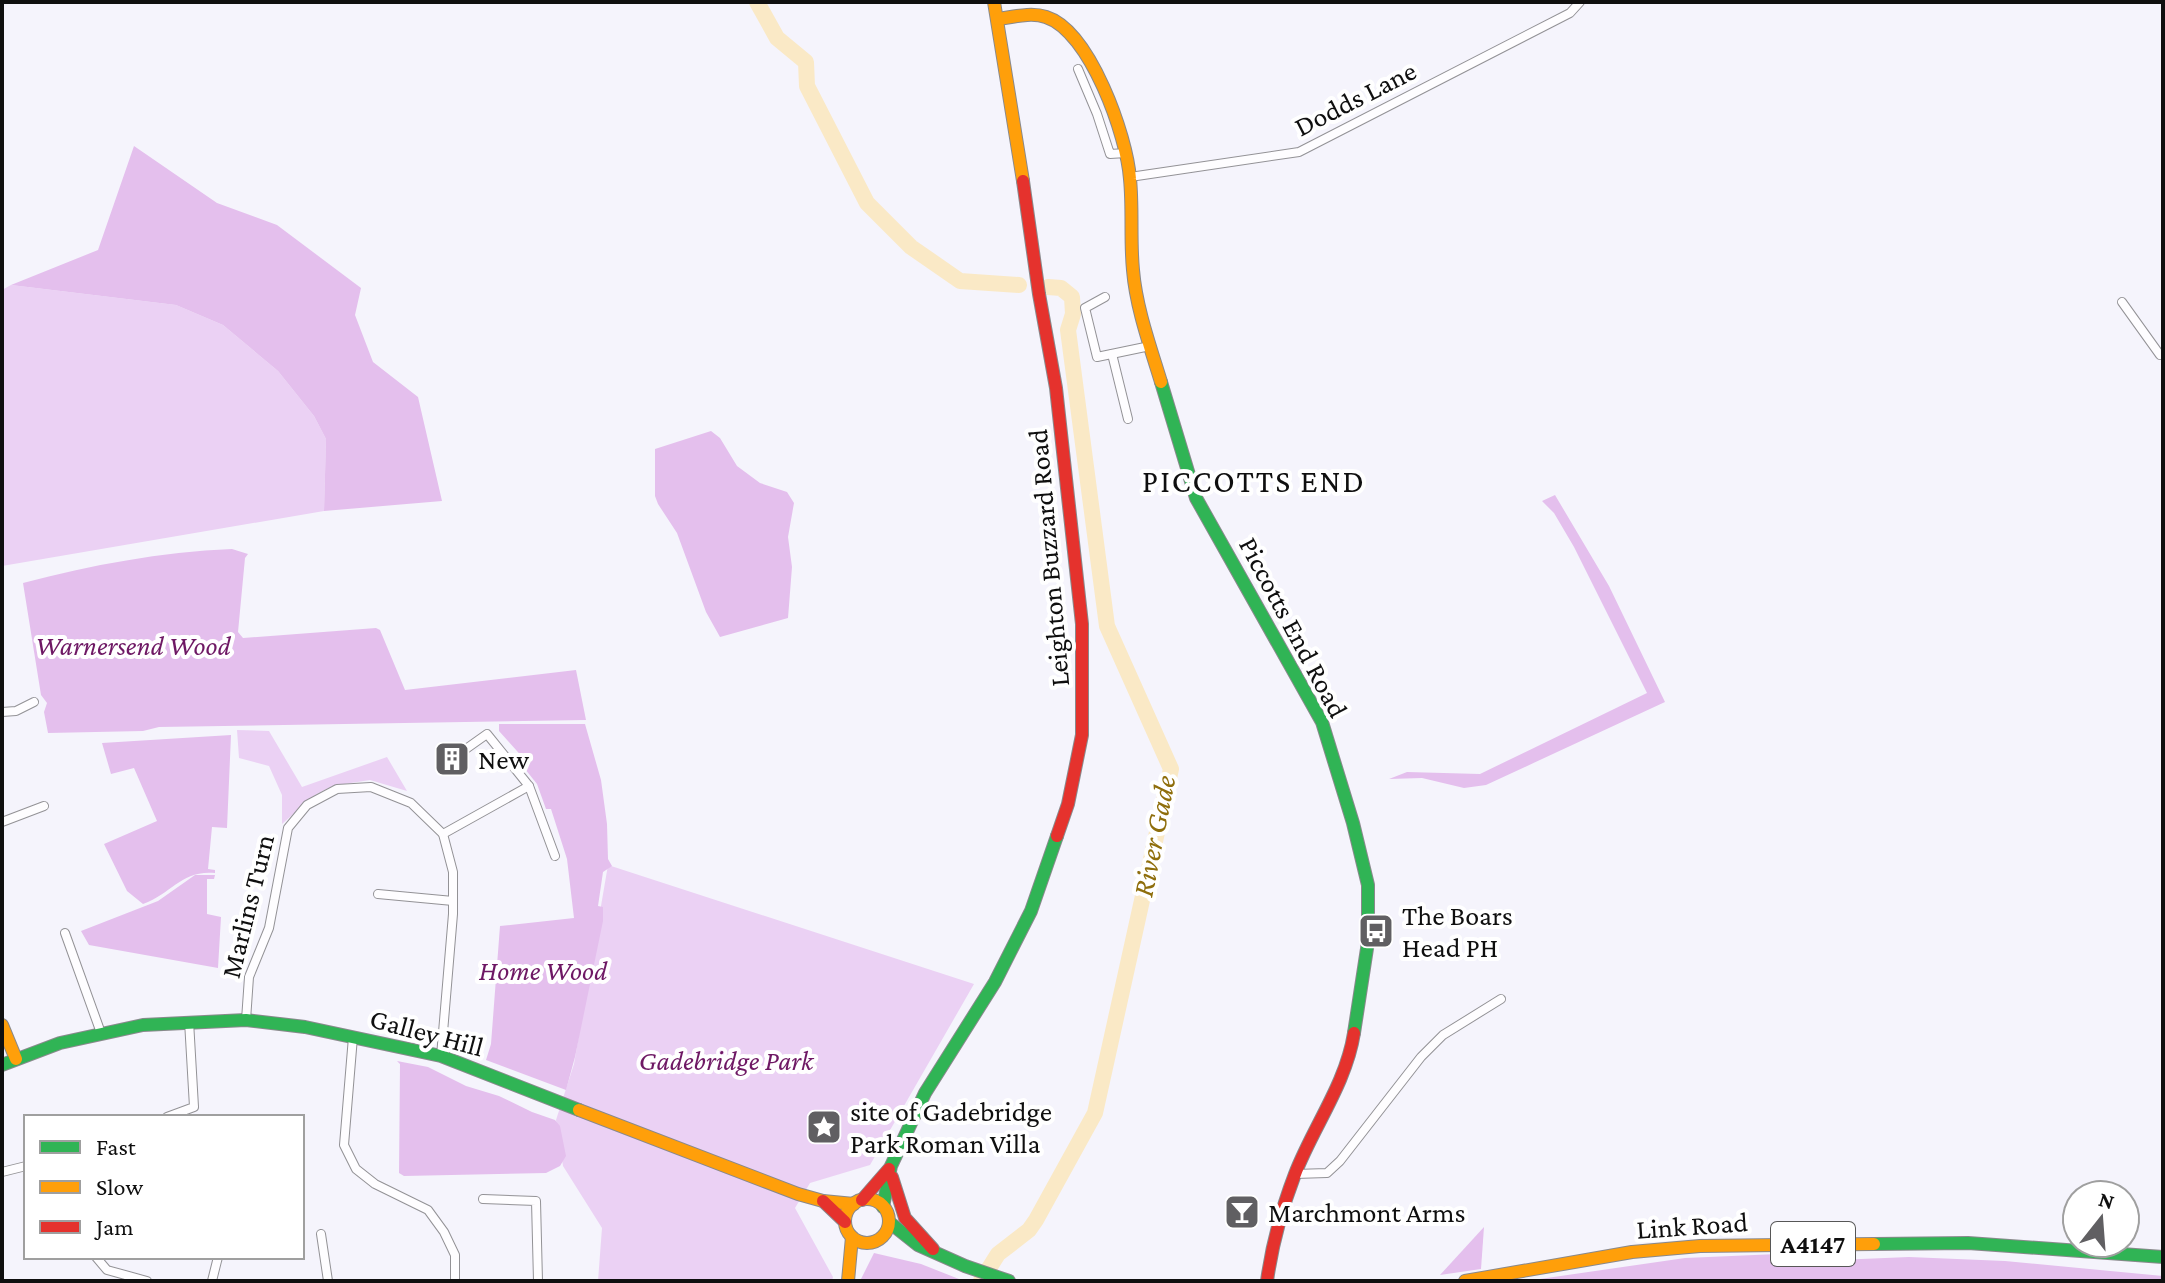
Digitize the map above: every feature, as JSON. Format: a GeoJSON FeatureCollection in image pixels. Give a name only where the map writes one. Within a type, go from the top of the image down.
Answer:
{"type":"FeatureCollection","features":[{"type":"Feature","properties":{"kind":"main road","name":"Leighton Buzzard Road"},"geometry":{"type":"LineString","coordinates":[[883,1207],[891,1166],[925,1093],[995,982],[1031,911],[1068,804],[1082,735],[1082,624],[1056,388],[994,2]]}},
{"type":"Feature","properties":{"kind":"main road","name":"Piccotts End Road"},"geometry":{"type":"LineString","coordinates":[[998,19],[1044,16],[1070,31],[1108,99],[1126,153],[1130,177],[1133,273],[1150,346],[1196,498],[1322,722],[1353,823],[1368,885],[1368,942],[1350,1056],[1295,1174],[1271,1254],[1267,1280]]}},
{"type":"Feature","properties":{"kind":"main road","name":"Galley Hill"},"geometry":{"type":"LineString","coordinates":[[2,1065],[101,1033],[189,1021],[246,1020],[305,1027],[441,1056],[798,1194],[823,1201],[858,1202]]}},
{"type":"Feature","properties":{"kind":"main road"},"geometry":{"type":"LineString","coordinates":[[2,1025],[16,1059]]}},
{"type":"Feature","properties":{"kind":"main road","name":"Leighton Buzzard Road"},"geometry":{"type":"LineString","coordinates":[[858,1202],[891,1166]]}},
{"type":"Feature","properties":{"kind":"main road"},"geometry":{"type":"LineString","coordinates":[[891,1166],[897,1208],[913,1230],[939,1255]]}},
{"type":"Feature","properties":{"kind":"main road"},"geometry":{"type":"LineString","coordinates":[[850,1275],[852,1237],[845,1222],[848,1210],[858,1202],[870,1200],[883,1207],[889,1222],[918,1245],[1003,1279]]}},
{"type":"Feature","properties":{"kind":"main road","name":"Galley Hill"},"geometry":{"type":"LineString","coordinates":[[823,1201],[845,1222]]}},
{"type":"Feature","properties":{"kind":"main road"},"geometry":{"type":"LineString","coordinates":[[850,1275],[887,1229],[889,1222]]}},
{"type":"Feature","properties":{"kind":"main road"},"geometry":{"type":"LineString","coordinates":[[852,1237],[859,1242],[918,1245]]}},
{"type":"Feature","properties":{"kind":"main road","name":"Link Road"},"geometry":{"type":"LineString","coordinates":[[1465,1281],[1632,1252],[1700,1246],[1968,1243],[2163,1257]]}},
{"type":"Feature","properties":{"kind":"street","name":"Dodds Lane"},"geometry":{"type":"LineString","coordinates":[[1130,177],[1299,152],[1570,13],[1580,2]]}},
{"type":"Feature","properties":{"kind":"street"},"geometry":{"type":"LineString","coordinates":[[1078,69],[1110,154],[1126,153]]}},
{"type":"Feature","properties":{"kind":"street"},"geometry":{"type":"LineString","coordinates":[[1105,297],[1085,308],[1097,357],[1150,346]]}},
{"type":"Feature","properties":{"kind":"street"},"geometry":{"type":"LineString","coordinates":[[2122,302],[2162,355]]}},
{"type":"Feature","properties":{"kind":"street"},"geometry":{"type":"LineString","coordinates":[[1112,354],[1128,419]]}},
{"type":"Feature","properties":{"kind":"street"},"geometry":{"type":"LineString","coordinates":[[2,712],[16,711],[34,702]]}},
{"type":"Feature","properties":{"kind":"street"},"geometry":{"type":"LineString","coordinates":[[456,756],[487,734],[529,786],[555,856]]}},
{"type":"Feature","properties":{"kind":"street"},"geometry":{"type":"LineString","coordinates":[[441,1056],[453,901],[453,872],[443,834],[529,786]]}},
{"type":"Feature","properties":{"kind":"street","name":"Marlins Turn"},"geometry":{"type":"LineString","coordinates":[[246,1020],[249,977],[269,928],[288,828],[307,805],[337,789],[371,787],[411,803],[443,834]]}},
{"type":"Feature","properties":{"kind":"street"},"geometry":{"type":"LineString","coordinates":[[2,822],[44,806]]}},
{"type":"Feature","properties":{"kind":"street"},"geometry":{"type":"LineString","coordinates":[[378,894],[453,901]]}},
{"type":"Feature","properties":{"kind":"street"},"geometry":{"type":"LineString","coordinates":[[65,933],[101,1033]]}},
{"type":"Feature","properties":{"kind":"street"},"geometry":{"type":"LineString","coordinates":[[1295,1174],[1327,1173],[1340,1161],[1421,1057],[1443,1035],[1501,999]]}},
{"type":"Feature","properties":{"kind":"street"},"geometry":{"type":"LineString","coordinates":[[172,1115],[194,1107],[189,1021]]}},
{"type":"Feature","properties":{"kind":"street"},"geometry":{"type":"LineString","coordinates":[[353,1037],[344,1145],[356,1169],[375,1184],[428,1210],[444,1232],[455,1255],[455,1281]]}},
{"type":"Feature","properties":{"kind":"street"},"geometry":{"type":"LineString","coordinates":[[2,1172],[24,1166]]}},
{"type":"Feature","properties":{"kind":"street"},"geometry":{"type":"LineString","coordinates":[[483,1199],[536,1201],[538,1281]]}},
{"type":"Feature","properties":{"kind":"street"},"geometry":{"type":"LineString","coordinates":[[321,1234],[328,1281]]}},
{"type":"Feature","properties":{"kind":"street"},"geometry":{"type":"LineString","coordinates":[[98,1259],[107,1270],[147,1281]]}},
{"type":"Feature","properties":{"kind":"street"},"geometry":{"type":"LineString","coordinates":[[212,1281],[218,1259]]}},
{"type":"Feature","properties":{"kind":"green space"},"geometry":{"type":"Polygon","coordinates":[[[134,146],[217,203],[277,225],[361,288],[355,315],[373,362],[418,397],[442,501],[324,511],[326,439],[314,416],[278,371],[223,325],[176,305],[11,285],[98,250],[134,146]]]}},
{"type":"Feature","properties":{"kind":"green space"},"geometry":{"type":"Polygon","coordinates":[[[11,285],[176,305],[223,325],[278,371],[314,416],[326,439],[324,511],[2,566],[2,290],[11,285]]]}},
{"type":"Feature","properties":{"kind":"green space"},"geometry":{"type":"Polygon","coordinates":[[[711,431],[720,438],[737,466],[760,483],[787,492],[794,503],[788,537],[792,567],[788,618],[720,637],[706,612],[677,533],[655,496],[655,449],[711,431]]]}},
{"type":"Feature","properties":{"kind":"green space"},"geometry":{"type":"Polygon","coordinates":[[[1555,495],[1609,586],[1665,702],[1486,785],[1464,788],[1422,778],[1389,779],[1407,772],[1480,774],[1647,693],[1574,547],[1554,513],[1542,501],[1555,495]]]}},
{"type":"Feature","properties":{"kind":"green space","name":"Warnersend Wood"},"geometry":{"type":"Polygon","coordinates":[[[232,549],[248,554],[245,558],[238,632],[243,638],[376,628],[380,630],[405,690],[576,670],[586,720],[159,727],[143,731],[48,733],[44,712],[47,703],[41,695],[23,583],[126,560],[232,549]]]}},
{"type":"Feature","properties":{"kind":"green space","name":"Home Wood"},"geometry":{"type":"Polygon","coordinates":[[[499,724],[585,724],[601,780],[608,859],[612,866],[603,872],[598,906],[603,907],[603,921],[566,1090],[486,1060],[491,1044],[500,926],[574,918],[567,859],[551,809],[546,809],[537,784],[521,764],[525,760],[499,731],[499,724]]]}},
{"type":"Feature","properties":{"kind":"green space"},"geometry":{"type":"Polygon","coordinates":[[[237,730],[269,731],[302,787],[387,757],[407,791],[370,780],[332,786],[315,795],[282,824],[282,795],[269,766],[239,758],[237,730]]]}},
{"type":"Feature","properties":{"kind":"green space"},"geometry":{"type":"Polygon","coordinates":[[[231,735],[227,828],[212,827],[208,869],[215,870],[215,873],[194,875],[143,904],[127,891],[104,844],[157,821],[134,768],[111,774],[102,743],[231,735]]]}},
{"type":"Feature","properties":{"kind":"green space","name":"Gadebridge Park"},"geometry":{"type":"Polygon","coordinates":[[[608,865],[974,984],[870,1165],[810,1183],[795,1208],[833,1277],[832,1281],[598,1281],[602,1228],[563,1166],[556,1120],[574,1064],[608,865]]]}},
{"type":"Feature","properties":{"kind":"green space"},"geometry":{"type":"Polygon","coordinates":[[[195,875],[215,875],[214,879],[207,879],[207,914],[221,917],[218,968],[89,945],[81,931],[158,901],[195,875]]]}},
{"type":"Feature","properties":{"kind":"green space"},"geometry":{"type":"Polygon","coordinates":[[[397,1061],[428,1067],[466,1086],[499,1096],[555,1120],[560,1126],[566,1156],[560,1166],[546,1173],[404,1176],[399,1173],[400,1064],[397,1061]]]}},
{"type":"Feature","properties":{"kind":"green space"},"geometry":{"type":"Polygon","coordinates":[[[1484,1227],[1481,1269],[1440,1275],[1484,1227]]]}},
{"type":"Feature","properties":{"kind":"green space"},"geometry":{"type":"Polygon","coordinates":[[[874,1253],[921,1264],[964,1281],[860,1281],[874,1253]]]}},
{"type":"Feature","properties":{"kind":"green space"},"geometry":{"type":"Polygon","coordinates":[[[1778,1254],[1837,1260],[1909,1257],[2005,1261],[2163,1276],[2163,1281],[1526,1281],[1685,1258],[1778,1254]]]}},
{"type":"Feature","properties":{"kind":"waterway","name":"River Gade"},"geometry":{"type":"LineString","coordinates":[[757,2],[777,38],[806,62],[807,86],[867,203],[911,247],[960,281],[1019,285]]}},
{"type":"Feature","properties":{"kind":"waterway","name":"River Gade"},"geometry":{"type":"LineString","coordinates":[[981,1281],[998,1254],[1029,1230],[1036,1220],[1095,1113],[1171,769],[1107,626],[1068,330],[1073,314],[1072,297],[1061,288],[1048,287]]}},
{"type":"Feature","properties":{"kind":"traffic: fast"},"geometry":{"type":"LineString","coordinates":[[1161,382],[1196,498],[1322,722],[1353,823],[1368,885],[1368,942],[1354,1033]]}},
{"type":"Feature","properties":{"kind":"traffic: fast"},"geometry":{"type":"LineString","coordinates":[[883,1207],[891,1166],[925,1093],[995,982],[1031,911],[1057,836]]}},
{"type":"Feature","properties":{"kind":"traffic: fast"},"geometry":{"type":"LineString","coordinates":[[2,1065],[60,1043],[143,1025],[246,1020],[305,1027],[441,1056],[579,1110]]}},
{"type":"Feature","properties":{"kind":"traffic: fast"},"geometry":{"type":"LineString","coordinates":[[889,1222],[918,1245],[1009,1281]]}},
{"type":"Feature","properties":{"kind":"traffic: fast"},"geometry":{"type":"LineString","coordinates":[[1874,1244],[1968,1243],[2163,1257]]}},
{"type":"Feature","properties":{"kind":"traffic: slow"},"geometry":{"type":"LineString","coordinates":[[994,2],[1023,181]]}},
{"type":"Feature","properties":{"kind":"traffic: slow"},"geometry":{"type":"LineString","coordinates":[[998,19],[1040,16],[1062,26],[1077,42],[1103,87],[1127,160],[1137,298],[1161,382]]}},
{"type":"Feature","properties":{"kind":"traffic: slow"},"geometry":{"type":"LineString","coordinates":[[2,1025],[16,1059]]}},
{"type":"Feature","properties":{"kind":"traffic: slow"},"geometry":{"type":"LineString","coordinates":[[579,1110],[798,1194],[823,1201],[854,1204]]}},
{"type":"Feature","properties":{"kind":"traffic: slow"},"geometry":{"type":"LineString","coordinates":[[867,1199],[882,1206],[889,1221],[882,1236],[867,1243],[852,1236],[845,1221],[852,1206],[867,1199]]}},
{"type":"Feature","properties":{"kind":"traffic: slow"},"geometry":{"type":"LineString","coordinates":[[848,1281],[852,1237]]}},
{"type":"Feature","properties":{"kind":"traffic: slow"},"geometry":{"type":"LineString","coordinates":[[1465,1281],[1632,1252],[1700,1246],[1874,1244]]}},
{"type":"Feature","properties":{"kind":"traffic: jam"},"geometry":{"type":"LineString","coordinates":[[1023,181],[1056,388],[1082,624],[1082,735],[1068,804],[1057,836]]}},
{"type":"Feature","properties":{"kind":"traffic: jam"},"geometry":{"type":"LineString","coordinates":[[1267,1281],[1290,1187],[1344,1070],[1354,1033]]}},
{"type":"Feature","properties":{"kind":"traffic: jam"},"geometry":{"type":"LineString","coordinates":[[862,1200],[889,1169]]}},
{"type":"Feature","properties":{"kind":"traffic: jam"},"geometry":{"type":"LineString","coordinates":[[892,1177],[905,1218],[933,1249]]}},
{"type":"Feature","properties":{"kind":"traffic: jam"},"geometry":{"type":"LineString","coordinates":[[823,1201],[845,1222]]}},
{"type":"Feature","properties":{"kind":"place","name":"New"},"geometry":{"type":"Point","coordinates":[452,759]}},
{"type":"Feature","properties":{"kind":"place","name":"The Boars Head PH"},"geometry":{"type":"Point","coordinates":[1376,931]}},
{"type":"Feature","properties":{"kind":"place","name":"site of Gadebridge Park Roman Villa"},"geometry":{"type":"Point","coordinates":[824,1127]}},
{"type":"Feature","properties":{"kind":"place","name":"Marchmont Arms"},"geometry":{"type":"Point","coordinates":[1242,1212]}},
{"type":"Feature","properties":{"kind":"district","name":"PICCOTTS END"},"geometry":{"type":"Point","coordinates":[1254,481]}}]}
